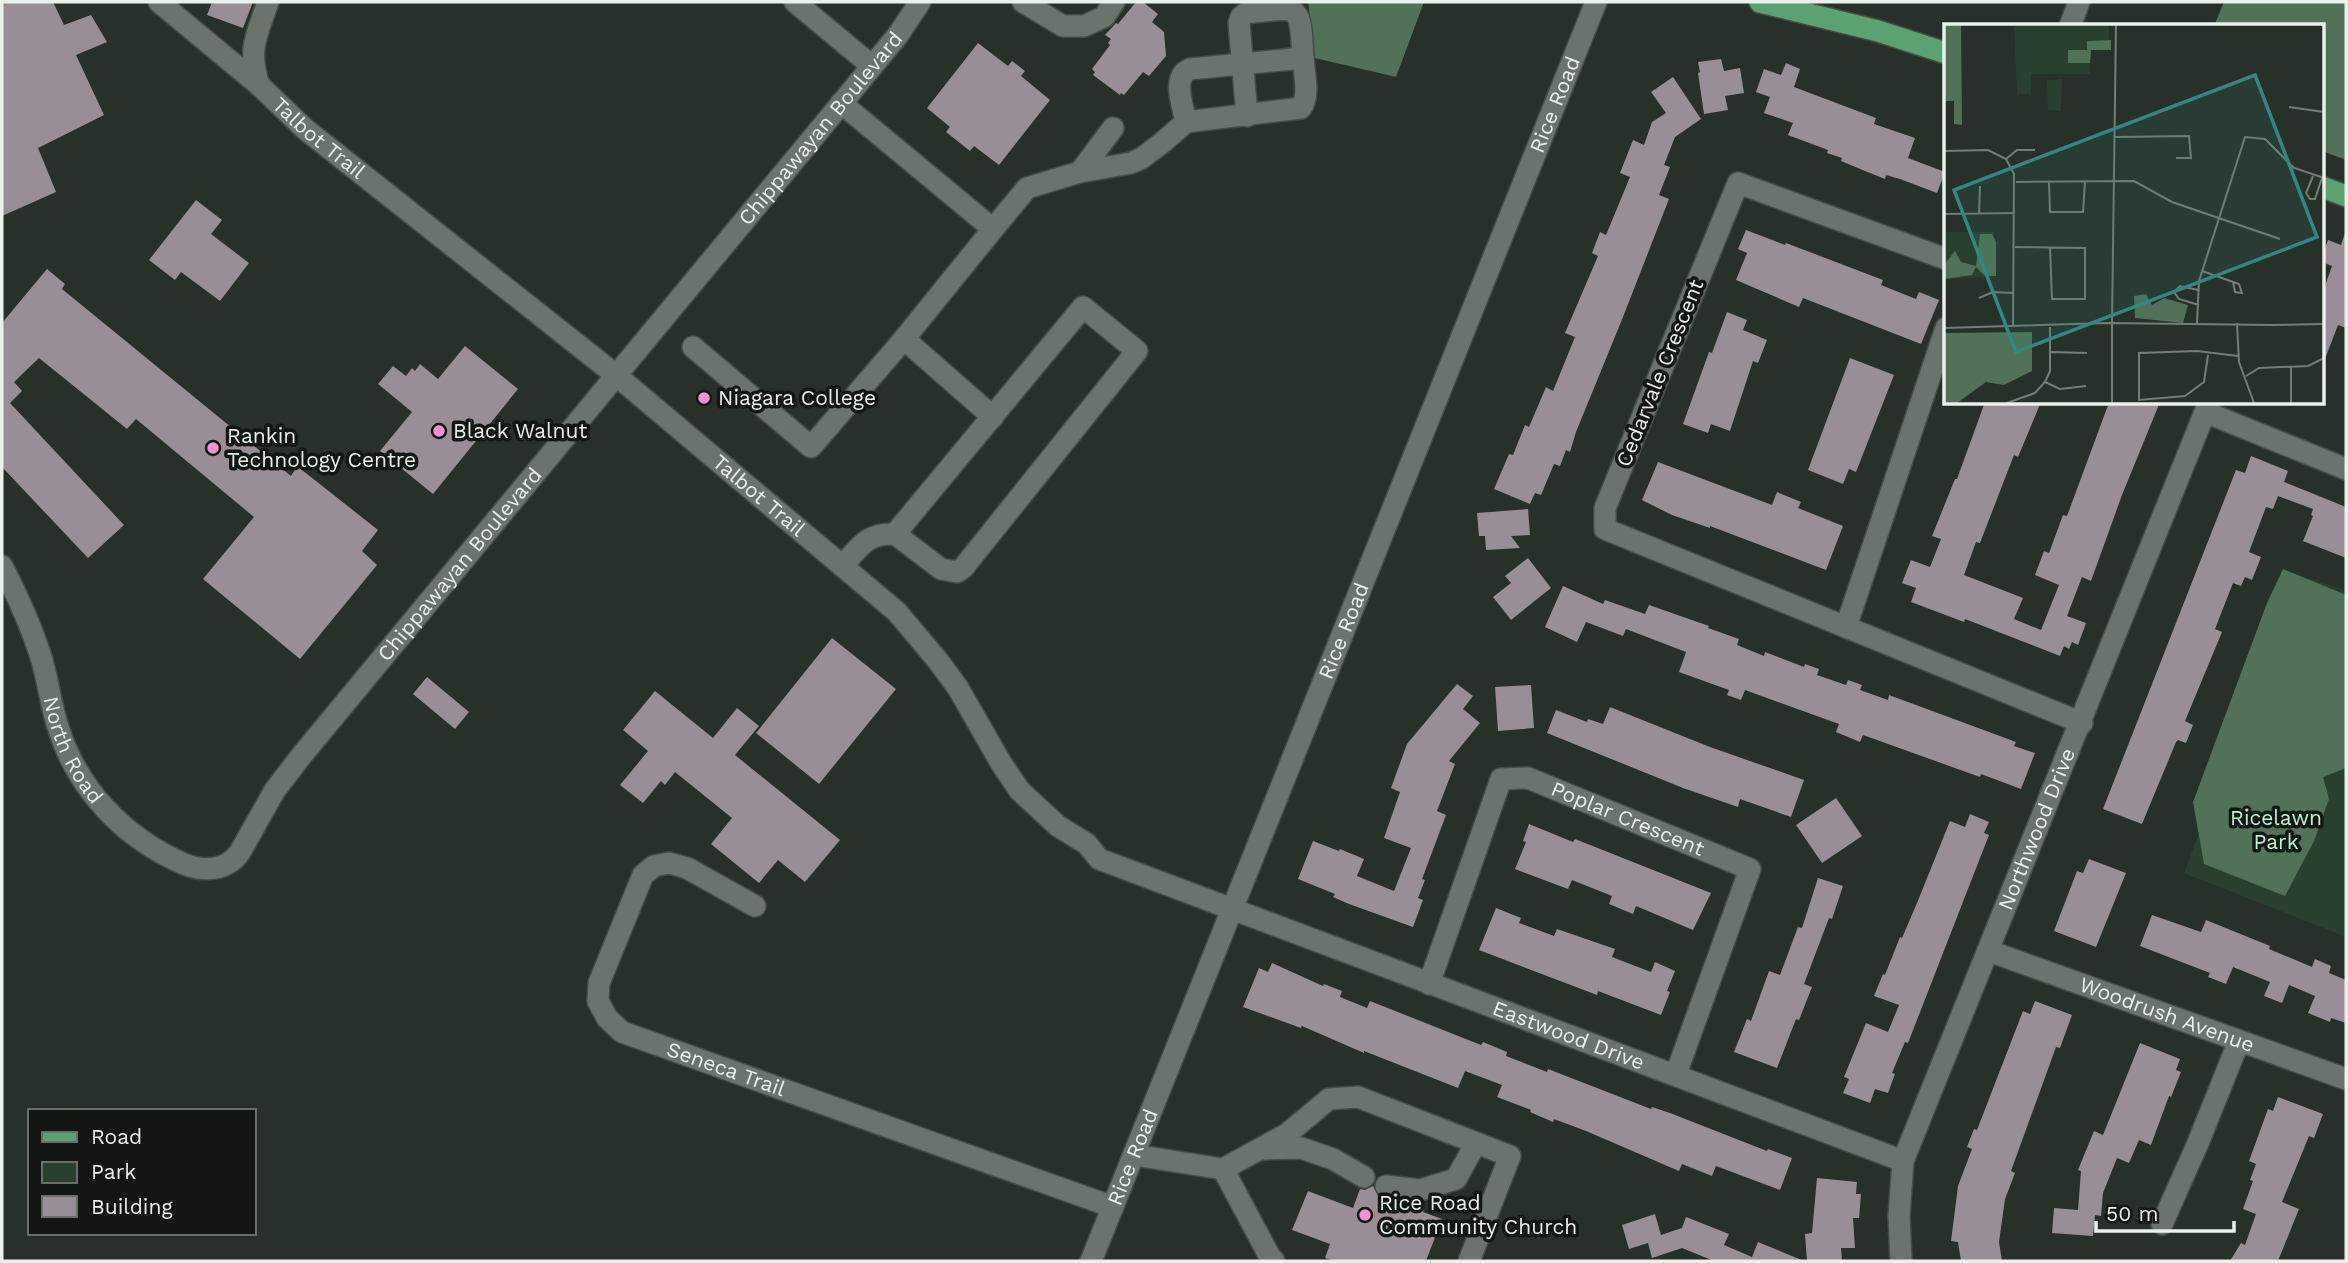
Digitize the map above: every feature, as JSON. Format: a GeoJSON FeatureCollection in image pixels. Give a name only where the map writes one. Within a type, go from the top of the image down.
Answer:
{"type":"FeatureCollection","features":[{"type":"Feature","properties":{"kind":"main road"},"geometry":{"type":"LineString","coordinates":[[1760,2],[1878,31],[1944,53]]}},
{"type":"Feature","properties":{"kind":"main road"},"geometry":{"type":"LineString","coordinates":[[1817,2],[1878,31]]}},
{"type":"Feature","properties":{"kind":"main road"},"geometry":{"type":"LineString","coordinates":[[2324,188],[2346,196]]}},
{"type":"Feature","properties":{"kind":"street","name":"Talbot Trail"},"geometry":{"type":"LineString","coordinates":[[159,2],[259,85],[305,129],[617,376],[897,612],[919,636],[958,688],[1010,777],[1044,815],[1087,844],[1099,859],[1233,909]]}},
{"type":"Feature","properties":{"kind":"street"},"geometry":{"type":"LineString","coordinates":[[259,85],[253,67],[253,46],[268,2]]}},
{"type":"Feature","properties":{"kind":"street"},"geometry":{"type":"LineString","coordinates":[[795,2],[872,66]]}},
{"type":"Feature","properties":{"kind":"street","name":"Chippawayan Boulevard"},"geometry":{"type":"LineString","coordinates":[[217,868],[234,860],[275,790],[302,755],[898,35],[920,2]]}},
{"type":"Feature","properties":{"kind":"street"},"geometry":{"type":"LineString","coordinates":[[1023,2],[1063,26],[1084,26],[1104,17],[1114,2]]}},
{"type":"Feature","properties":{"kind":"street","name":"Rice Road"},"geometry":{"type":"LineString","coordinates":[[1091,1261],[1596,2]]}},
{"type":"Feature","properties":{"kind":"street"},"geometry":{"type":"LineString","coordinates":[[2071,24],[2079,2]]}},
{"type":"Feature","properties":{"kind":"street"},"geometry":{"type":"LineString","coordinates":[[694,348],[811,447],[904,339],[1027,188],[1080,172],[1131,163],[1142,158],[1185,122],[1248,116],[1301,108],[1306,95],[1301,20],[1298,15],[1284,9],[1246,13],[1241,17],[1239,38],[1248,116]]}},
{"type":"Feature","properties":{"kind":"street"},"geometry":{"type":"LineString","coordinates":[[1185,122],[1179,85],[1184,71],[1303,58]]}},
{"type":"Feature","properties":{"kind":"street"},"geometry":{"type":"LineString","coordinates":[[841,103],[993,229]]}},
{"type":"Feature","properties":{"kind":"street"},"geometry":{"type":"LineString","coordinates":[[1080,172],[1113,128]]}},
{"type":"Feature","properties":{"kind":"street","name":"Cedarvale Crescent"},"geometry":{"type":"LineString","coordinates":[[1944,259],[1738,183],[1605,508],[1605,529],[2082,723]]}},
{"type":"Feature","properties":{"kind":"street"},"geometry":{"type":"LineString","coordinates":[[842,566],[868,538],[880,534],[895,534],[941,569],[957,572],[963,568],[1137,351],[1083,307],[895,534]]}},
{"type":"Feature","properties":{"kind":"street"},"geometry":{"type":"LineString","coordinates":[[1846,627],[1944,331]]}},
{"type":"Feature","properties":{"kind":"street"},"geometry":{"type":"LineString","coordinates":[[904,339],[993,416]]}},
{"type":"Feature","properties":{"kind":"street"},"geometry":{"type":"LineString","coordinates":[[2207,407],[2346,469]]}},
{"type":"Feature","properties":{"kind":"street","name":"Northwood Drive"},"geometry":{"type":"LineString","coordinates":[[1901,1261],[1899,1216],[1903,1161],[2082,723],[2207,407]]}},
{"type":"Feature","properties":{"kind":"street","name":"North Road"},"geometry":{"type":"LineString","coordinates":[[2,566],[33,633],[64,743],[90,791],[121,824],[157,851],[190,866],[217,868]]}},
{"type":"Feature","properties":{"kind":"street","name":"Poplar Crescent"},"geometry":{"type":"LineString","coordinates":[[1429,984],[1501,779],[1528,778],[1750,869],[1676,1074]]}},
{"type":"Feature","properties":{"kind":"street","name":"Seneca Trail"},"geometry":{"type":"LineString","coordinates":[[755,906],[687,869],[669,863],[654,866],[643,875],[599,983],[598,1001],[607,1018],[622,1032],[1113,1207]]}},
{"type":"Feature","properties":{"kind":"street","name":"Eastwood Drive"},"geometry":{"type":"LineString","coordinates":[[1233,909],[1903,1161]]}},
{"type":"Feature","properties":{"kind":"street","name":"Woodrush Avenue"},"geometry":{"type":"LineString","coordinates":[[1989,951],[2346,1079]]}},
{"type":"Feature","properties":{"kind":"street"},"geometry":{"type":"LineString","coordinates":[[2162,1224],[2239,1041]]}},
{"type":"Feature","properties":{"kind":"street"},"geometry":{"type":"LineString","coordinates":[[1134,1155],[1223,1169],[1287,1134],[1329,1099],[1358,1097],[1510,1156],[1469,1261]]}},
{"type":"Feature","properties":{"kind":"street"},"geometry":{"type":"LineString","coordinates":[[1386,1186],[1420,1190],[1456,1179],[1476,1143]]}},
{"type":"Feature","properties":{"kind":"street"},"geometry":{"type":"LineString","coordinates":[[1259,1149],[1301,1148],[1334,1159],[1364,1177]]}},
{"type":"Feature","properties":{"kind":"street"},"geometry":{"type":"LineString","coordinates":[[1223,1169],[1274,1261]]}},
{"type":"Feature","properties":{"kind":"green space"},"geometry":{"type":"Polygon","coordinates":[[[1308,2],[1424,2],[1396,77],[1315,58],[1308,2]]]}},
{"type":"Feature","properties":{"kind":"green space"},"geometry":{"type":"Polygon","coordinates":[[[2224,2],[2346,2],[2346,160],[2324,152],[2324,24],[2215,24],[2224,2]]]}},
{"type":"Feature","properties":{"kind":"green space","name":"Ricelawn Park"},"geometry":{"type":"Polygon","coordinates":[[[2283,569],[2346,595],[2346,768],[2323,777],[2329,799],[2314,841],[2285,896],[2204,864],[2193,802],[2267,603],[2283,569]]]}},
{"type":"Feature","properties":{"kind":"green space","name":"Ricelawn Park"},"geometry":{"type":"Polygon","coordinates":[[[2297,574],[2346,591],[2346,937],[2184,873],[2297,574]]]}},
{"type":"Feature","properties":{"kind":"building"},"geometry":{"type":"Polygon","coordinates":[[[2,2],[53,2],[64,25],[91,15],[107,42],[76,55],[104,115],[38,148],[56,192],[2,216],[2,2]]]}},
{"type":"Feature","properties":{"kind":"building"},"geometry":{"type":"Polygon","coordinates":[[[212,2],[253,2],[243,28],[207,15],[212,2]]]}},
{"type":"Feature","properties":{"kind":"building"},"geometry":{"type":"Polygon","coordinates":[[[1136,2],[1143,2],[1158,14],[1152,22],[1164,32],[1166,56],[1149,76],[1143,72],[1124,95],[1120,95],[1093,75],[1095,72],[1092,69],[1110,45],[1108,43],[1111,39],[1105,35],[1136,2]]]}},
{"type":"Feature","properties":{"kind":"building"},"geometry":{"type":"Polygon","coordinates":[[[978,43],[1008,66],[1012,61],[1025,71],[1021,76],[1050,100],[999,165],[974,146],[970,151],[946,132],[950,127],[927,108],[978,43]]]}},
{"type":"Feature","properties":{"kind":"building"},"geometry":{"type":"Polygon","coordinates":[[[1721,59],[1724,71],[1740,68],[1744,93],[1725,96],[1728,110],[1704,114],[1698,62],[1721,59]]]}},
{"type":"Feature","properties":{"kind":"building"},"geometry":{"type":"Polygon","coordinates":[[[1786,63],[1800,69],[1794,87],[1876,118],[1874,124],[1915,138],[1908,158],[1944,172],[1937,193],[1886,175],[1885,179],[1841,161],[1842,158],[1827,153],[1828,150],[1788,135],[1793,123],[1764,113],[1770,97],[1756,92],[1764,69],[1781,75],[1786,63]]]}},
{"type":"Feature","properties":{"kind":"building"},"geometry":{"type":"Polygon","coordinates":[[[1673,77],[1701,119],[1675,137],[1664,165],[1670,167],[1659,195],[1669,199],[1570,452],[1566,450],[1560,466],[1554,464],[1541,495],[1535,493],[1530,504],[1494,489],[1509,454],[1513,455],[1525,425],[1529,427],[1546,387],[1553,391],[1575,337],[1565,333],[1598,256],[1592,253],[1600,232],[1606,235],[1630,177],[1620,173],[1633,140],[1644,145],[1652,122],[1666,113],[1651,92],[1673,77]]]}},
{"type":"Feature","properties":{"kind":"building"},"geometry":{"type":"Polygon","coordinates":[[[196,200],[222,220],[211,234],[249,263],[220,301],[181,272],[175,280],[149,260],[196,200]]]}},
{"type":"Feature","properties":{"kind":"building"},"geometry":{"type":"Polygon","coordinates":[[[1746,230],[1883,280],[1881,285],[1916,299],[1919,292],[1939,300],[1921,344],[1803,298],[1799,307],[1736,280],[1747,253],[1738,249],[1746,230]]]}},
{"type":"Feature","properties":{"kind":"building"},"geometry":{"type":"Polygon","coordinates":[[[2345,233],[2346,328],[2338,325],[2324,361],[2324,288],[2332,266],[2324,263],[2324,251],[2328,240],[2341,245],[2345,233]]]}},
{"type":"Feature","properties":{"kind":"building","name":"Rankin Technology Centre"},"geometry":{"type":"Polygon","coordinates":[[[47,269],[65,284],[62,289],[291,476],[297,466],[378,530],[362,551],[377,565],[300,659],[203,579],[254,517],[136,419],[127,429],[39,358],[14,382],[22,391],[10,403],[124,525],[88,558],[2,467],[2,323],[47,269]]]}},
{"type":"Feature","properties":{"kind":"building"},"geometry":{"type":"Polygon","coordinates":[[[1727,312],[1747,320],[1743,330],[1767,340],[1758,363],[1753,361],[1730,431],[1711,424],[1708,433],[1683,424],[1709,352],[1712,353],[1727,312]]]}},
{"type":"Feature","properties":{"kind":"building","name":"Black Walnut"},"geometry":{"type":"Polygon","coordinates":[[[465,346],[518,389],[433,494],[380,451],[412,412],[378,384],[393,366],[406,376],[412,368],[415,371],[420,364],[438,379],[465,346]]]}},
{"type":"Feature","properties":{"kind":"building"},"geometry":{"type":"Polygon","coordinates":[[[1850,358],[1894,375],[1856,472],[1849,469],[1843,484],[1808,470],[1850,358]]]}},
{"type":"Feature","properties":{"kind":"building"},"geometry":{"type":"Polygon","coordinates":[[[1984,404],[2040,404],[2018,457],[2014,455],[1980,543],[1976,542],[1964,575],[2023,598],[2014,619],[2041,630],[2059,585],[2035,575],[2044,551],[2049,553],[2063,515],[2067,516],[2109,404],[2159,404],[2091,581],[2082,577],[2067,616],[2086,623],[2078,645],[2072,642],[2069,649],[2064,646],[2060,656],[1965,619],[1964,622],[1911,602],[1916,588],[1902,583],[1911,560],[1930,567],[1941,539],[1932,536],[1957,479],[1984,404]]]}},
{"type":"Feature","properties":{"kind":"building"},"geometry":{"type":"Polygon","coordinates":[[[2251,456],[2288,471],[2284,482],[2346,507],[2346,558],[2303,541],[2313,509],[2278,496],[2273,509],[2266,507],[2249,552],[2261,557],[2252,580],[2245,577],[2241,586],[2233,583],[2215,629],[2222,632],[2185,721],[2193,725],[2186,743],[2178,740],[2176,742],[2142,824],[2103,809],[2236,470],[2245,473],[2251,456]]]}},
{"type":"Feature","properties":{"kind":"building"},"geometry":{"type":"Polygon","coordinates":[[[1658,462],[1772,505],[1777,492],[1801,502],[1798,508],[1843,526],[1826,570],[1710,526],[1672,515],[1642,500],[1658,462]]]}},
{"type":"Feature","properties":{"kind":"building"},"geometry":{"type":"Polygon","coordinates":[[[1528,509],[1530,535],[1511,536],[1520,548],[1486,550],[1485,536],[1479,536],[1477,513],[1528,509]]]}},
{"type":"Feature","properties":{"kind":"building"},"geometry":{"type":"Polygon","coordinates":[[[1528,558],[1551,588],[1511,620],[1493,597],[1511,583],[1505,576],[1528,558]]]}},
{"type":"Feature","properties":{"kind":"building"},"geometry":{"type":"Polygon","coordinates":[[[1563,586],[1603,604],[1605,600],[1645,614],[1649,605],[1739,639],[1737,645],[1764,656],[1765,652],[1804,667],[1805,664],[1819,669],[1817,675],[1846,685],[1848,680],[1862,685],[1860,690],[1888,700],[1889,695],[2016,742],[2014,746],[2035,753],[2021,789],[1863,735],[1860,742],[1836,732],[1839,724],[1745,690],[1741,700],[1727,695],[1729,690],[1679,672],[1686,652],[1626,629],[1623,636],[1586,622],[1577,642],[1545,627],[1563,586]]]}},
{"type":"Feature","properties":{"kind":"building"},"geometry":{"type":"Polygon","coordinates":[[[832,638],[896,689],[819,784],[756,733],[832,638]]]}},
{"type":"Feature","properties":{"kind":"building"},"geometry":{"type":"Polygon","coordinates":[[[427,677],[469,712],[455,729],[413,694],[427,677]]]}},
{"type":"Feature","properties":{"kind":"building"},"geometry":{"type":"Polygon","coordinates":[[[1457,684],[1473,696],[1463,709],[1480,723],[1449,761],[1455,764],[1437,811],[1446,815],[1422,879],[1425,880],[1418,898],[1423,900],[1413,927],[1349,904],[1333,897],[1335,894],[1298,879],[1313,841],[1364,859],[1357,876],[1394,891],[1411,848],[1384,838],[1400,792],[1391,788],[1407,744],[1457,684]]]}},
{"type":"Feature","properties":{"kind":"building"},"geometry":{"type":"Polygon","coordinates":[[[1531,685],[1534,728],[1498,731],[1495,687],[1531,685]]]}},
{"type":"Feature","properties":{"kind":"building"},"geometry":{"type":"Polygon","coordinates":[[[655,691],[713,738],[737,708],[759,726],[735,755],[840,840],[805,882],[778,860],[759,883],[711,844],[732,818],[675,772],[665,785],[661,781],[643,803],[620,785],[648,751],[623,730],[655,691]]]}},
{"type":"Feature","properties":{"kind":"building"},"geometry":{"type":"Polygon","coordinates":[[[1610,707],[1710,747],[1804,780],[1791,817],[1740,799],[1738,807],[1683,788],[1547,733],[1556,710],[1587,722],[1588,719],[1603,724],[1610,707]]]}},
{"type":"Feature","properties":{"kind":"building"},"geometry":{"type":"Polygon","coordinates":[[[1836,798],[1862,836],[1822,863],[1796,825],[1836,798]]]}},
{"type":"Feature","properties":{"kind":"building"},"geometry":{"type":"Polygon","coordinates":[[[1970,814],[1989,822],[1984,833],[1989,835],[1908,1043],[1905,1042],[1892,1073],[1895,1074],[1888,1093],[1875,1089],[1870,1103],[1843,1093],[1849,1079],[1844,1077],[1866,1023],[1888,1032],[1899,1005],[1874,996],[1900,937],[1902,938],[1950,821],[1965,827],[1970,814]]]}},
{"type":"Feature","properties":{"kind":"building"},"geometry":{"type":"Polygon","coordinates":[[[1529,824],[1573,842],[1575,839],[1711,893],[1693,930],[1636,906],[1633,914],[1609,904],[1612,896],[1572,880],[1568,889],[1515,869],[1526,842],[1523,841],[1529,824]]]}},
{"type":"Feature","properties":{"kind":"building"},"geometry":{"type":"Polygon","coordinates":[[[2089,859],[2126,873],[2096,947],[2054,931],[2077,871],[2083,873],[2089,859]]]}},
{"type":"Feature","properties":{"kind":"building"},"geometry":{"type":"Polygon","coordinates":[[[1818,878],[1843,886],[1804,984],[1812,987],[1777,1068],[1734,1052],[1747,1019],[1751,1021],[1769,971],[1780,975],[1798,927],[1802,928],[1818,878]]]}},
{"type":"Feature","properties":{"kind":"building"},"geometry":{"type":"Polygon","coordinates":[[[1496,908],[1521,918],[1519,923],[1554,936],[1557,929],[1615,949],[1612,957],[1651,972],[1655,962],[1675,971],[1661,1015],[1598,991],[1597,995],[1479,950],[1496,908]]]}},
{"type":"Feature","properties":{"kind":"building"},"geometry":{"type":"Polygon","coordinates":[[[2152,915],[2201,932],[2206,920],[2270,946],[2269,949],[2312,967],[2315,959],[2331,966],[2329,973],[2346,980],[2346,1023],[2331,1018],[2330,1022],[2308,1013],[2315,996],[2289,985],[2282,1003],[2264,996],[2270,982],[2233,967],[2226,984],[2208,977],[2210,973],[2140,946],[2152,915]]]}},
{"type":"Feature","properties":{"kind":"building"},"geometry":{"type":"Polygon","coordinates":[[[1272,963],[1323,986],[1324,984],[1342,991],[1340,997],[1367,1008],[1370,1001],[1481,1045],[1483,1042],[1507,1052],[1506,1056],[1547,1072],[1548,1069],[1651,1109],[1652,1107],[1670,1113],[1792,1158],[1780,1190],[1716,1166],[1712,1176],[1682,1164],[1679,1171],[1497,1097],[1502,1085],[1465,1071],[1458,1088],[1364,1053],[1302,1026],[1301,1028],[1243,1007],[1259,968],[1268,972],[1272,963]]]}},
{"type":"Feature","properties":{"kind":"building"},"geometry":{"type":"Polygon","coordinates":[[[2035,1001],[2072,1015],[2060,1048],[2056,1047],[2011,1171],[2015,1173],[2005,1199],[1999,1242],[2002,1261],[1961,1261],[1958,1242],[1951,1241],[1958,1186],[1972,1149],[1967,1147],[1974,1129],[1977,1130],[2023,1011],[2030,1014],[2035,1001]]]}},
{"type":"Feature","properties":{"kind":"building"},"geometry":{"type":"Polygon","coordinates":[[[2140,1043],[2180,1059],[2176,1070],[2181,1072],[2151,1145],[2139,1140],[2129,1163],[2117,1158],[2103,1193],[2101,1216],[2095,1215],[2093,1236],[2052,1233],[2054,1208],[2078,1210],[2081,1171],[2078,1170],[2094,1131],[2103,1135],[2140,1043]]]}},
{"type":"Feature","properties":{"kind":"building"},"geometry":{"type":"Polygon","coordinates":[[[2278,1097],[2323,1114],[2314,1138],[2309,1136],[2282,1202],[2299,1209],[2278,1261],[2230,1261],[2241,1243],[2245,1245],[2256,1214],[2243,1209],[2256,1164],[2249,1161],[2268,1109],[2273,1111],[2278,1097]]]}},
{"type":"Feature","properties":{"kind":"building"},"geometry":{"type":"Polygon","coordinates":[[[1817,1178],[1857,1182],[1856,1194],[1861,1194],[1859,1218],[1853,1218],[1855,1248],[1841,1248],[1842,1261],[1807,1261],[1805,1234],[1812,1233],[1817,1178]]]}},
{"type":"Feature","properties":{"kind":"building","name":"Rice Road Community Church"},"geometry":{"type":"Polygon","coordinates":[[[1373,1186],[1379,1197],[1404,1201],[1442,1219],[1426,1261],[1334,1261],[1325,1258],[1330,1244],[1292,1230],[1308,1191],[1353,1208],[1360,1189],[1373,1186]]]}},
{"type":"Feature","properties":{"kind":"building"},"geometry":{"type":"Polygon","coordinates":[[[1655,1214],[1661,1235],[1682,1228],[1686,1217],[1729,1234],[1724,1245],[1752,1257],[1758,1242],[1804,1261],[1714,1261],[1682,1248],[1652,1258],[1648,1243],[1629,1249],[1622,1225],[1655,1214]]]}},
{"type":"Feature","properties":{"kind":"place","name":"Niagara College"},"geometry":{"type":"Point","coordinates":[704,398]}},
{"type":"Feature","properties":{"kind":"place","name":"Black Walnut"},"geometry":{"type":"Point","coordinates":[439,431]}},
{"type":"Feature","properties":{"kind":"place","name":"Rankin Technology Centre"},"geometry":{"type":"Point","coordinates":[213,448]}},
{"type":"Feature","properties":{"kind":"place","name":"Rice Road Community Church"},"geometry":{"type":"Point","coordinates":[1365,1215]}}]}
